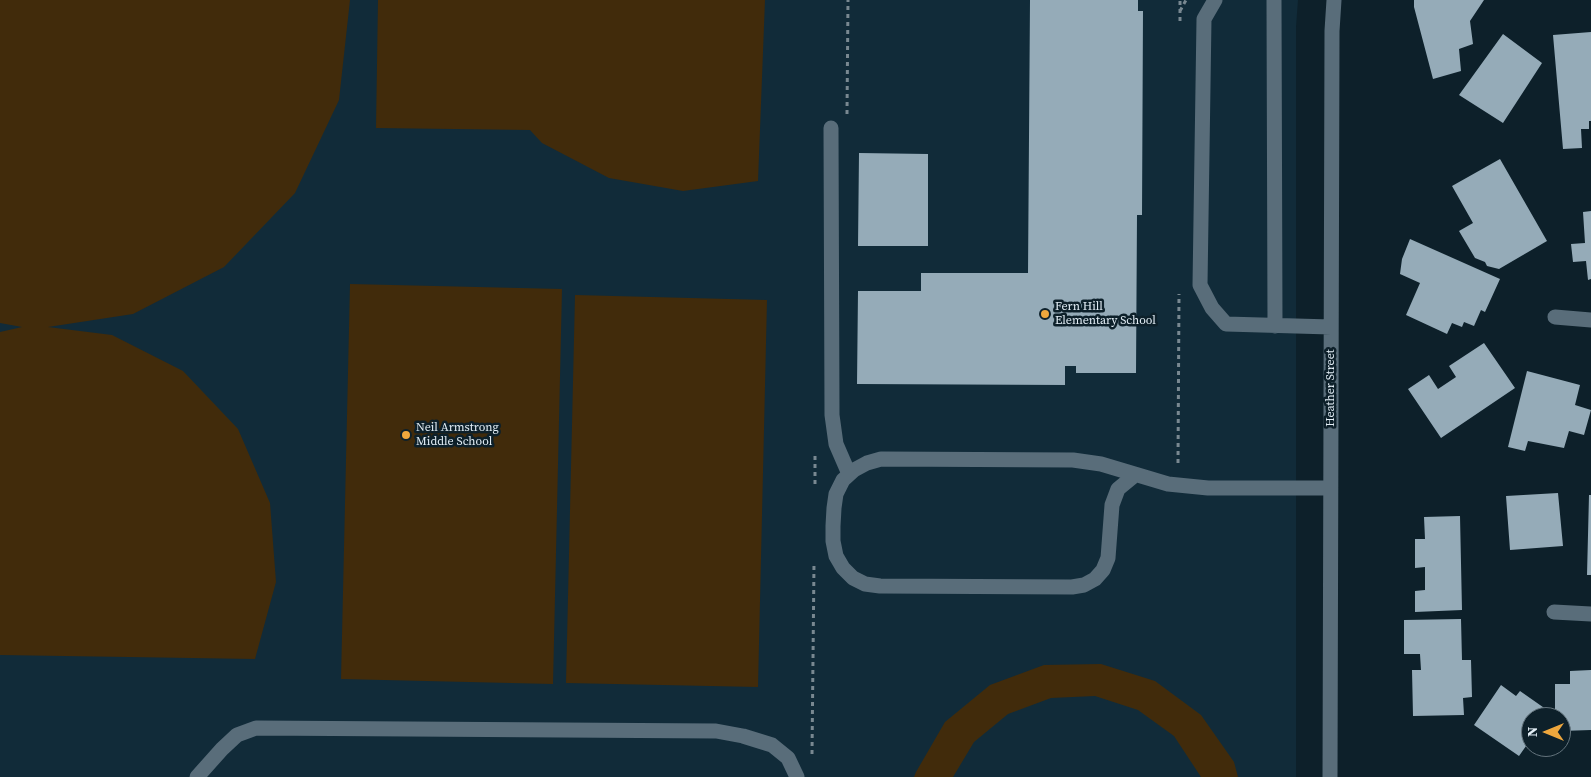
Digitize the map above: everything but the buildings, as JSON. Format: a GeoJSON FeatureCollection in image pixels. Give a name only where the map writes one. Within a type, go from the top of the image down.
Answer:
{"type":"FeatureCollection","features":[{"type":"Feature","properties":{"kind":"street"},"geometry":{"type":"LineString","coordinates":[[1215,0],[1204,19],[1200,285],[1212,308],[1226,324],[1331,327]]}},
{"type":"Feature","properties":{"kind":"street"},"geometry":{"type":"LineString","coordinates":[[1274,0],[1275,326]]}},
{"type":"Feature","properties":{"kind":"street","name":"Heather Street"},"geometry":{"type":"LineString","coordinates":[[1330,777],[1332,41],[1334,0]]}},
{"type":"Feature","properties":{"kind":"street"},"geometry":{"type":"LineString","coordinates":[[831,128],[832,416],[836,444],[849,474]]}},
{"type":"Feature","properties":{"kind":"street"},"geometry":{"type":"LineString","coordinates":[[1555,317],[1591,320]]}},
{"type":"Feature","properties":{"kind":"street"},"geometry":{"type":"LineString","coordinates":[[1135,475],[1118,489],[1112,504],[1108,558],[1103,570],[1095,579],[1084,585],[1062,587],[880,586],[865,584],[853,578],[842,568],[836,556],[833,542],[836,494],[843,480],[849,474],[867,463],[881,459],[1073,460],[1101,464],[1168,484],[1208,488],[1330,488]]}},
{"type":"Feature","properties":{"kind":"street"},"geometry":{"type":"LineString","coordinates":[[1554,612],[1591,614]]}},
{"type":"Feature","properties":{"kind":"street"},"geometry":{"type":"LineString","coordinates":[[197,777],[237,734],[256,728],[716,731],[743,736],[772,745],[788,758],[796,775]]}},
{"type":"Feature","properties":{"kind":"path"},"geometry":{"type":"LineString","coordinates":[[847,117],[848,0]]}},
{"type":"Feature","properties":{"kind":"path"},"geometry":{"type":"LineString","coordinates":[[1180,0],[1180,22]]}},
{"type":"Feature","properties":{"kind":"path"},"geometry":{"type":"LineString","coordinates":[[1180,12],[1186,0]]}},
{"type":"Feature","properties":{"kind":"path"},"geometry":{"type":"LineString","coordinates":[[1170,463],[1178,466],[1179,288]]}},
{"type":"Feature","properties":{"kind":"path"},"geometry":{"type":"LineString","coordinates":[[815,450],[815,490]]}},
{"type":"Feature","properties":{"kind":"path"},"geometry":{"type":"LineString","coordinates":[[796,775],[812,763],[814,560]]}},
{"type":"Feature","properties":{"kind":"shaded area","name":"Neil Armstrong Middle School"},"geometry":{"type":"Polygon","coordinates":[[[0,0],[1298,0],[1296,27],[1296,777],[0,777],[0,0]]]}},
{"type":"Feature","properties":{"kind":"shaded area"},"geometry":{"type":"Polygon","coordinates":[[[0,0],[350,0],[339,100],[295,193],[224,267],[133,314],[48,327],[112,335],[183,371],[238,429],[270,503],[276,582],[255,659],[0,655],[0,332],[22,327],[0,323],[0,0]]]}},
{"type":"Feature","properties":{"kind":"shaded area"},"geometry":{"type":"Polygon","coordinates":[[[378,0],[765,0],[758,181],[683,191],[609,178],[542,143],[530,130],[376,128],[378,0]]]}},
{"type":"Feature","properties":{"kind":"shaded area"},"geometry":{"type":"Polygon","coordinates":[[[350,284],[562,289],[553,684],[341,679],[350,284]]]}},
{"type":"Feature","properties":{"kind":"shaded area"},"geometry":{"type":"Polygon","coordinates":[[[575,295],[767,300],[758,687],[566,683],[575,295]]]}},
{"type":"Feature","properties":{"kind":"shaded area"},"geometry":{"type":"Polygon","coordinates":[[[1101,664],[1155,681],[1201,715],[1234,762],[1238,777],[1201,777],[1174,736],[1138,710],[1095,696],[1051,698],[1008,714],[974,742],[953,777],[914,777],[945,722],[990,685],[1044,665],[1101,664]]]}},
{"type":"Feature","properties":{"kind":"place","name":"Fern Hill Elementary School"},"geometry":{"type":"Point","coordinates":[1045,314]}},
{"type":"Feature","properties":{"kind":"place","name":"Neil Armstrong Middle School"},"geometry":{"type":"Point","coordinates":[406,435]}}]}
